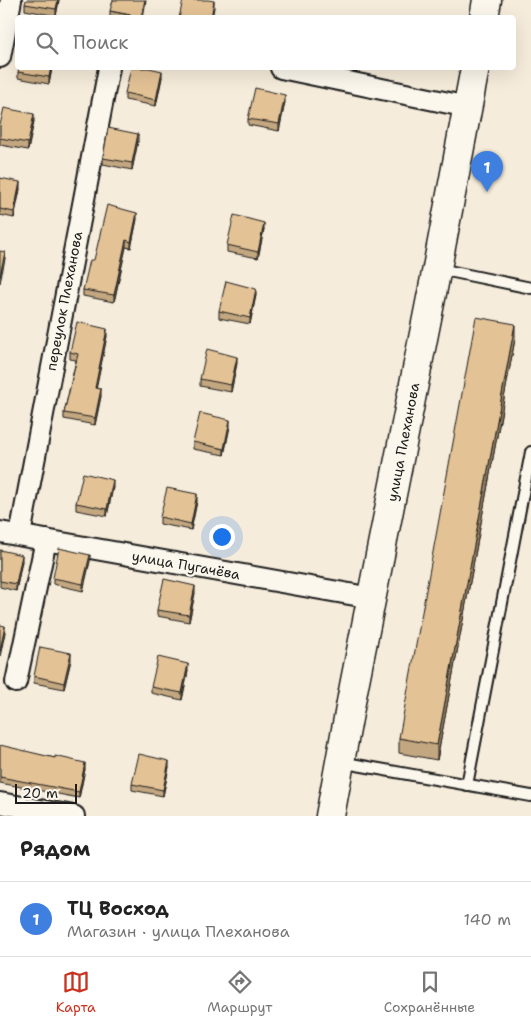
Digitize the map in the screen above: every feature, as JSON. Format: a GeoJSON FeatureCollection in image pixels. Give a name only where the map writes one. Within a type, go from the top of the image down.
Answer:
{"type":"FeatureCollection","features":[{"type":"Feature","properties":{"kind":"main road"},"geometry":{"type":"LineString","coordinates":[[484,15],[487,0]]}},
{"type":"Feature","properties":{"kind":"main road","name":"улица Плеханова"},"geometry":{"type":"LineString","coordinates":[[330,816],[475,70]]}},
{"type":"Feature","properties":{"kind":"street"},"geometry":{"type":"LineString","coordinates":[[0,57],[11,0]]}},
{"type":"Feature","properties":{"kind":"street","name":"переулок Плеханова"},"geometry":{"type":"LineString","coordinates":[[20,535],[109,70]]}},
{"type":"Feature","properties":{"kind":"street"},"geometry":{"type":"LineString","coordinates":[[290,70],[468,108]]}},
{"type":"Feature","properties":{"kind":"street","name":"улица Пугачёва"},"geometry":{"type":"LineString","coordinates":[[0,532],[372,598]]}},
{"type":"Feature","properties":{"kind":"street"},"geometry":{"type":"LineString","coordinates":[[16,682],[46,540]]}},
{"type":"Feature","properties":{"kind":"street"},"geometry":{"type":"LineString","coordinates":[[0,803],[74,816]]}},
{"type":"Feature","properties":{"kind":"lane"},"geometry":{"type":"LineString","coordinates":[[437,268],[531,288]]}},
{"type":"Feature","properties":{"kind":"lane"},"geometry":{"type":"LineString","coordinates":[[467,785],[531,452]]}},
{"type":"Feature","properties":{"kind":"lane"},"geometry":{"type":"LineString","coordinates":[[340,762],[531,796]]}},
{"type":"Feature","properties":{"kind":"building"},"geometry":{"type":"Polygon","coordinates":[[[26,0],[58,0],[56,9],[25,4],[26,0]]]}},
{"type":"Feature","properties":{"kind":"building"},"geometry":{"type":"Polygon","coordinates":[[[113,0],[145,0],[141,15],[110,11],[113,0]]]}},
{"type":"Feature","properties":{"kind":"building"},"geometry":{"type":"Polygon","coordinates":[[[183,0],[214,1],[212,15],[180,15],[183,0]]]}},
{"type":"Feature","properties":{"kind":"building"},"geometry":{"type":"Polygon","coordinates":[[[18,70],[51,70],[49,77],[18,72],[18,70]]]}},
{"type":"Feature","properties":{"kind":"building"},"geometry":{"type":"Polygon","coordinates":[[[131,70],[162,71],[156,100],[125,93],[131,70]]]}},
{"type":"Feature","properties":{"kind":"building"},"geometry":{"type":"Polygon","coordinates":[[[255,88],[285,95],[279,124],[248,119],[255,88]]]}},
{"type":"Feature","properties":{"kind":"building"},"geometry":{"type":"Polygon","coordinates":[[[4,108],[34,114],[28,143],[0,138],[0,125],[4,108]]]}},
{"type":"Feature","properties":{"kind":"building"},"geometry":{"type":"Polygon","coordinates":[[[108,128],[138,134],[132,163],[103,158],[108,128]]]}},
{"type":"Feature","properties":{"kind":"building"},"geometry":{"type":"Polygon","coordinates":[[[0,178],[20,182],[14,212],[0,209],[0,178]]]}},
{"type":"Feature","properties":{"kind":"building"},"geometry":{"type":"Polygon","coordinates":[[[107,205],[137,213],[131,242],[126,240],[114,295],[83,290],[90,260],[94,260],[107,205]]]}},
{"type":"Feature","properties":{"kind":"building"},"geometry":{"type":"Polygon","coordinates":[[[234,215],[264,223],[258,252],[227,245],[234,215]]]}},
{"type":"Feature","properties":{"kind":"building"},"geometry":{"type":"Polygon","coordinates":[[[0,251],[5,252],[0,276],[0,251]]]}},
{"type":"Feature","properties":{"kind":"building"},"geometry":{"type":"Polygon","coordinates":[[[226,281],[256,289],[250,318],[219,311],[226,281]]]}},
{"type":"Feature","properties":{"kind":"building"},"geometry":{"type":"Polygon","coordinates":[[[476,317],[515,324],[437,745],[399,738],[476,317]]]}},
{"type":"Feature","properties":{"kind":"building"},"geometry":{"type":"Polygon","coordinates":[[[77,322],[107,329],[95,388],[101,389],[95,418],[64,413],[78,354],[70,352],[77,322]]]}},
{"type":"Feature","properties":{"kind":"building"},"geometry":{"type":"Polygon","coordinates":[[[207,349],[237,357],[231,385],[200,379],[207,349]]]}},
{"type":"Feature","properties":{"kind":"building"},"geometry":{"type":"Polygon","coordinates":[[[200,413],[230,420],[224,449],[193,442],[200,413]]]}},
{"type":"Feature","properties":{"kind":"building"},"geometry":{"type":"Polygon","coordinates":[[[83,473],[113,480],[107,509],[76,503],[83,473]]]}},
{"type":"Feature","properties":{"kind":"building"},"geometry":{"type":"Polygon","coordinates":[[[167,488],[197,494],[191,524],[160,517],[167,488]]]}},
{"type":"Feature","properties":{"kind":"building"},"geometry":{"type":"Polygon","coordinates":[[[59,548],[90,555],[83,584],[53,578],[59,548]]]}},
{"type":"Feature","properties":{"kind":"building"},"geometry":{"type":"Polygon","coordinates":[[[0,550],[22,555],[16,584],[0,581],[0,550]]]}},
{"type":"Feature","properties":{"kind":"building"},"geometry":{"type":"Polygon","coordinates":[[[164,579],[195,586],[189,615],[157,610],[164,579]]]}},
{"type":"Feature","properties":{"kind":"building"},"geometry":{"type":"Polygon","coordinates":[[[0,625],[5,626],[0,651],[0,625]]]}},
{"type":"Feature","properties":{"kind":"building"},"geometry":{"type":"Polygon","coordinates":[[[40,647],[71,653],[64,683],[34,676],[40,647]]]}},
{"type":"Feature","properties":{"kind":"building"},"geometry":{"type":"Polygon","coordinates":[[[158,657],[188,664],[182,693],[151,687],[158,657]]]}},
{"type":"Feature","properties":{"kind":"building"},"geometry":{"type":"Polygon","coordinates":[[[0,745],[85,763],[79,792],[0,777],[0,745]]]}},
{"type":"Feature","properties":{"kind":"building"},"geometry":{"type":"Polygon","coordinates":[[[139,754],[169,761],[163,790],[132,784],[139,754]]]}},
{"type":"Feature","properties":{"kind":"place","name":"ТЦ Восход"},"geometry":{"type":"Point","coordinates":[487,192]}}]}
